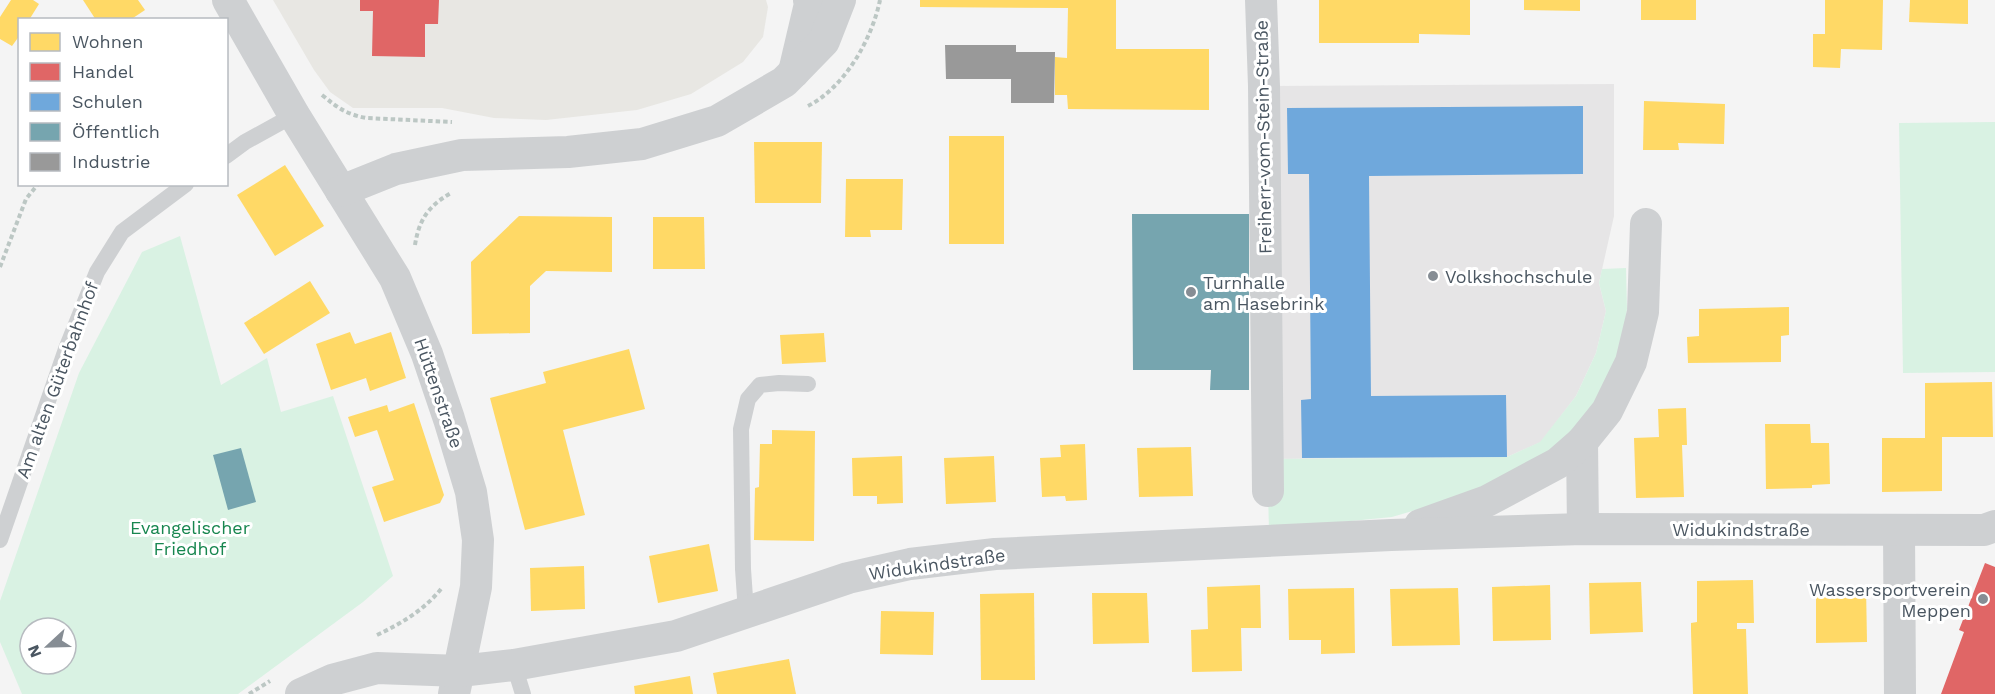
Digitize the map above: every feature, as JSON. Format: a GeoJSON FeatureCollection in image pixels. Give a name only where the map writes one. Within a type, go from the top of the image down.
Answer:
{"type":"FeatureCollection","features":[{"type":"Feature","properties":{"kind":"street","name":"Hüttenstraße"},"geometry":{"type":"LineString","coordinates":[[228,0],[294,115],[395,278],[431,365],[471,492],[477,540],[476,587],[457,682]]}},
{"type":"Feature","properties":{"kind":"street"},"geometry":{"type":"LineString","coordinates":[[794,72],[809,0]]}},
{"type":"Feature","properties":{"kind":"street"},"geometry":{"type":"LineString","coordinates":[[341,191],[396,169],[462,155],[568,152],[642,144],[717,121],[784,82],[824,41],[840,0]]}},
{"type":"Feature","properties":{"kind":"street","name":"Freiherr-vom-Stein-Straße"},"geometry":{"type":"LineString","coordinates":[[1261,0],[1268,491]]}},
{"type":"Feature","properties":{"kind":"street","name":"Widukindstraße"},"geometry":{"type":"LineString","coordinates":[[1391,535],[1487,501],[1558,464],[1582,442],[1607,411],[1631,362],[1643,312],[1646,225]]}},
{"type":"Feature","properties":{"kind":"street"},"geometry":{"type":"LineString","coordinates":[[1582,442],[1583,529]]}},
{"type":"Feature","properties":{"kind":"street","name":"Widukindstraße"},"geometry":{"type":"LineString","coordinates":[[457,682],[514,665],[675,636],[848,578],[910,564],[995,554],[1391,535],[1583,529],[1984,530],[1995,526]]}},
{"type":"Feature","properties":{"kind":"street"},"geometry":{"type":"LineString","coordinates":[[1899,530],[1900,694]]}},
{"type":"Feature","properties":{"kind":"street"},"geometry":{"type":"LineString","coordinates":[[301,694],[332,680],[377,668],[457,682]]}},
{"type":"Feature","properties":{"kind":"lane"},"geometry":{"type":"LineString","coordinates":[[228,155],[245,142],[294,115]]}},
{"type":"Feature","properties":{"kind":"lane","name":"Am alten Güterbahnhof"},"geometry":{"type":"LineString","coordinates":[[0,540],[66,349],[97,272],[122,232],[183,186]]}},
{"type":"Feature","properties":{"kind":"lane"},"geometry":{"type":"LineString","coordinates":[[746,612],[743,569],[741,429],[747,399],[760,385],[808,384]]}},
{"type":"Feature","properties":{"kind":"lane"},"geometry":{"type":"LineString","coordinates":[[514,665],[523,694]]}},
{"type":"Feature","properties":{"kind":"path"},"geometry":{"type":"LineString","coordinates":[[366,118],[453,122]]}},
{"type":"Feature","properties":{"kind":"path"},"geometry":{"type":"LineString","coordinates":[[0,267],[26,199],[36,186]]}},
{"type":"Feature","properties":{"kind":"path"},"geometry":{"type":"LineString","coordinates":[[372,637],[416,614],[446,583]]}},
{"type":"Feature","properties":{"kind":"shaded area"},"geometry":{"type":"Polygon","coordinates":[[[273,0],[766,0],[768,7],[763,37],[743,62],[691,94],[637,110],[546,120],[494,118],[442,108],[353,108],[330,92],[314,70],[273,0]]]}},
{"type":"Feature","properties":{"kind":"shaded area","name":"Volkshochschule"},"geometry":{"type":"Polygon","coordinates":[[[1614,84],[1614,216],[1599,283],[1606,311],[1596,353],[1576,396],[1541,442],[1507,457],[1267,459],[1264,86],[1614,84]]]}},
{"type":"Feature","properties":{"kind":"green space"},"geometry":{"type":"Polygon","coordinates":[[[1995,122],[1995,372],[1903,373],[1899,123],[1995,122]]]}},
{"type":"Feature","properties":{"kind":"green space","name":"Evangelischer Friedhof"},"geometry":{"type":"Polygon","coordinates":[[[180,236],[221,385],[267,358],[281,412],[333,396],[393,576],[363,602],[238,694],[22,694],[0,642],[0,601],[79,373],[142,252],[180,236]]]}},
{"type":"Feature","properties":{"kind":"green space"},"geometry":{"type":"Polygon","coordinates":[[[1626,268],[1627,309],[1622,346],[1605,385],[1585,418],[1565,440],[1535,463],[1474,493],[1392,517],[1269,529],[1267,459],[1507,457],[1540,442],[1576,396],[1596,353],[1606,311],[1599,283],[1602,269],[1626,268]]]}},
{"type":"Feature","properties":{"kind":"building: Wohnen"},"geometry":{"type":"Polygon","coordinates":[[[11,0],[33,0],[39,4],[30,18],[18,18],[18,38],[12,46],[0,39],[0,17],[11,0]]]}},
{"type":"Feature","properties":{"kind":"building: Wohnen"},"geometry":{"type":"Polygon","coordinates":[[[83,0],[138,0],[145,10],[133,18],[95,18],[83,0]]]}},
{"type":"Feature","properties":{"kind":"building: Wohnen"},"geometry":{"type":"Polygon","coordinates":[[[920,0],[1116,0],[1116,49],[1209,49],[1209,110],[1068,109],[1067,95],[1055,95],[1055,57],[1067,58],[1068,8],[920,7],[920,0]]]}},
{"type":"Feature","properties":{"kind":"building: Wohnen"},"geometry":{"type":"Polygon","coordinates":[[[1319,0],[1470,0],[1470,35],[1419,34],[1419,43],[1319,43],[1319,0]]]}},
{"type":"Feature","properties":{"kind":"building: Wohnen"},"geometry":{"type":"Polygon","coordinates":[[[1524,0],[1580,0],[1580,11],[1524,10],[1524,0]]]}},
{"type":"Feature","properties":{"kind":"building: Wohnen"},"geometry":{"type":"Polygon","coordinates":[[[1641,0],[1696,0],[1696,20],[1641,20],[1641,0]]]}},
{"type":"Feature","properties":{"kind":"building: Wohnen"},"geometry":{"type":"Polygon","coordinates":[[[1825,0],[1883,0],[1882,50],[1841,49],[1840,68],[1813,67],[1813,34],[1825,34],[1825,0]]]}},
{"type":"Feature","properties":{"kind":"building: Wohnen"},"geometry":{"type":"Polygon","coordinates":[[[1910,0],[1968,0],[1968,24],[1909,22],[1910,0]]]}},
{"type":"Feature","properties":{"kind":"building: Wohnen"},"geometry":{"type":"Polygon","coordinates":[[[1644,101],[1725,104],[1724,144],[1678,143],[1679,150],[1643,150],[1644,101]]]}},
{"type":"Feature","properties":{"kind":"building: Wohnen"},"geometry":{"type":"Polygon","coordinates":[[[949,136],[1004,136],[1004,244],[949,244],[949,136]]]}},
{"type":"Feature","properties":{"kind":"building: Wohnen"},"geometry":{"type":"Polygon","coordinates":[[[754,142],[822,142],[821,203],[755,203],[754,142]]]}},
{"type":"Feature","properties":{"kind":"building: Wohnen"},"geometry":{"type":"Polygon","coordinates":[[[285,165],[324,226],[275,256],[237,195],[285,165]]]}},
{"type":"Feature","properties":{"kind":"building: Wohnen"},"geometry":{"type":"Polygon","coordinates":[[[846,179],[903,179],[902,230],[870,230],[871,237],[845,237],[846,179]]]}},
{"type":"Feature","properties":{"kind":"building: Wohnen"},"geometry":{"type":"Polygon","coordinates":[[[519,216],[612,217],[612,272],[546,271],[530,286],[530,333],[472,334],[471,262],[519,216]]]}},
{"type":"Feature","properties":{"kind":"building: Wohnen"},"geometry":{"type":"Polygon","coordinates":[[[653,217],[704,217],[705,269],[653,269],[653,217]]]}},
{"type":"Feature","properties":{"kind":"building: Wohnen"},"geometry":{"type":"Polygon","coordinates":[[[310,281],[330,313],[264,354],[244,323],[310,281]]]}},
{"type":"Feature","properties":{"kind":"building: Wohnen"},"geometry":{"type":"Polygon","coordinates":[[[1789,307],[1789,335],[1781,336],[1781,362],[1688,363],[1687,337],[1699,336],[1699,309],[1789,307]]]}},
{"type":"Feature","properties":{"kind":"building: Wohnen"},"geometry":{"type":"Polygon","coordinates":[[[350,332],[355,344],[391,332],[406,378],[370,391],[366,378],[331,390],[316,344],[350,332]]]}},
{"type":"Feature","properties":{"kind":"building: Wohnen"},"geometry":{"type":"Polygon","coordinates":[[[824,333],[826,362],[782,364],[780,335],[824,333]]]}},
{"type":"Feature","properties":{"kind":"building: Wohnen"},"geometry":{"type":"Polygon","coordinates":[[[629,349],[645,409],[563,430],[585,515],[525,530],[490,398],[546,383],[543,372],[629,349]]]}},
{"type":"Feature","properties":{"kind":"building: Wohnen"},"geometry":{"type":"Polygon","coordinates":[[[1992,382],[1993,437],[1942,437],[1942,491],[1882,492],[1882,438],[1925,438],[1925,383],[1992,382]]]}},
{"type":"Feature","properties":{"kind":"building: Wohnen"},"geometry":{"type":"Polygon","coordinates":[[[414,403],[444,495],[440,503],[384,522],[372,487],[394,480],[377,430],[355,437],[348,417],[387,405],[389,412],[414,403]]]}},
{"type":"Feature","properties":{"kind":"building: Wohnen"},"geometry":{"type":"Polygon","coordinates":[[[1686,408],[1687,445],[1682,445],[1684,497],[1636,498],[1634,438],[1659,437],[1658,409],[1686,408]]]}},
{"type":"Feature","properties":{"kind":"building: Wohnen"},"geometry":{"type":"Polygon","coordinates":[[[1765,424],[1810,424],[1811,443],[1829,443],[1830,484],[1812,485],[1812,488],[1766,489],[1765,424]]]}},
{"type":"Feature","properties":{"kind":"building: Wohnen"},"geometry":{"type":"Polygon","coordinates":[[[772,430],[815,431],[814,541],[754,540],[755,488],[759,487],[760,444],[772,444],[772,430]]]}},
{"type":"Feature","properties":{"kind":"building: Wohnen"},"geometry":{"type":"Polygon","coordinates":[[[1085,444],[1087,500],[1066,501],[1065,496],[1042,497],[1040,458],[1061,457],[1060,445],[1085,444]]]}},
{"type":"Feature","properties":{"kind":"building: Wohnen"},"geometry":{"type":"Polygon","coordinates":[[[1191,447],[1193,496],[1139,497],[1137,448],[1191,447]]]}},
{"type":"Feature","properties":{"kind":"building: Wohnen"},"geometry":{"type":"Polygon","coordinates":[[[902,456],[903,503],[877,504],[877,496],[853,496],[852,458],[902,456]]]}},
{"type":"Feature","properties":{"kind":"building: Wohnen"},"geometry":{"type":"Polygon","coordinates":[[[994,456],[996,502],[946,504],[944,458],[994,456]]]}},
{"type":"Feature","properties":{"kind":"building: Wohnen"},"geometry":{"type":"Polygon","coordinates":[[[709,544],[718,591],[658,603],[649,556],[709,544]]]}},
{"type":"Feature","properties":{"kind":"building: Wohnen"},"geometry":{"type":"Polygon","coordinates":[[[584,566],[585,609],[531,611],[530,568],[584,566]]]}},
{"type":"Feature","properties":{"kind":"building: Wohnen"},"geometry":{"type":"Polygon","coordinates":[[[1753,580],[1754,623],[1737,623],[1737,629],[1746,629],[1748,694],[1693,694],[1691,623],[1697,622],[1697,581],[1753,580]]]}},
{"type":"Feature","properties":{"kind":"building: Wohnen"},"geometry":{"type":"Polygon","coordinates":[[[1641,582],[1643,632],[1590,634],[1589,583],[1641,582]]]}},
{"type":"Feature","properties":{"kind":"building: Wohnen"},"geometry":{"type":"Polygon","coordinates":[[[1260,585],[1261,628],[1241,628],[1242,671],[1192,672],[1191,630],[1208,629],[1207,587],[1260,585]]]}},
{"type":"Feature","properties":{"kind":"building: Wohnen"},"geometry":{"type":"Polygon","coordinates":[[[1550,585],[1551,640],[1493,641],[1492,587],[1550,585]]]}},
{"type":"Feature","properties":{"kind":"building: Wohnen"},"geometry":{"type":"Polygon","coordinates":[[[1816,586],[1866,586],[1867,642],[1816,643],[1816,586]]]}},
{"type":"Feature","properties":{"kind":"building: Wohnen"},"geometry":{"type":"Polygon","coordinates":[[[1354,588],[1355,653],[1321,654],[1321,640],[1289,640],[1288,589],[1354,588]]]}},
{"type":"Feature","properties":{"kind":"building: Wohnen"},"geometry":{"type":"Polygon","coordinates":[[[1458,588],[1460,645],[1392,646],[1390,589],[1458,588]]]}},
{"type":"Feature","properties":{"kind":"building: Wohnen"},"geometry":{"type":"Polygon","coordinates":[[[1034,593],[1035,680],[981,680],[980,594],[1034,593]]]}},
{"type":"Feature","properties":{"kind":"building: Wohnen"},"geometry":{"type":"Polygon","coordinates":[[[1092,593],[1147,593],[1149,643],[1093,644],[1092,593]]]}},
{"type":"Feature","properties":{"kind":"building: Wohnen"},"geometry":{"type":"Polygon","coordinates":[[[881,611],[934,612],[933,655],[880,654],[881,611]]]}},
{"type":"Feature","properties":{"kind":"building: Wohnen"},"geometry":{"type":"Polygon","coordinates":[[[789,659],[796,694],[717,694],[713,673],[789,659]]]}},
{"type":"Feature","properties":{"kind":"building: Wohnen"},"geometry":{"type":"Polygon","coordinates":[[[690,676],[693,694],[635,694],[634,686],[690,676]]]}},
{"type":"Feature","properties":{"kind":"building: Handel"},"geometry":{"type":"Polygon","coordinates":[[[360,0],[439,0],[438,24],[425,24],[425,57],[372,56],[373,11],[360,11],[360,0]]]}},
{"type":"Feature","properties":{"kind":"building: Handel","name":"Wassersportverein Meppen"},"geometry":{"type":"Polygon","coordinates":[[[1985,563],[1995,567],[1995,694],[1941,694],[1964,632],[1959,630],[1985,563]]]}},
{"type":"Feature","properties":{"kind":"building: Schulen"},"geometry":{"type":"Polygon","coordinates":[[[1583,106],[1583,174],[1369,176],[1371,396],[1506,395],[1507,457],[1302,458],[1301,400],[1311,399],[1309,174],[1288,174],[1287,108],[1583,106]]]}},
{"type":"Feature","properties":{"kind":"building: Öffentlich","name":"Turnhalle am Hasebrink"},"geometry":{"type":"Polygon","coordinates":[[[1132,214],[1249,214],[1249,390],[1210,390],[1211,370],[1133,370],[1132,214]]]}},
{"type":"Feature","properties":{"kind":"building: Öffentlich"},"geometry":{"type":"Polygon","coordinates":[[[241,448],[256,502],[228,510],[213,455],[241,448]]]}},
{"type":"Feature","properties":{"kind":"building: Industrie"},"geometry":{"type":"Polygon","coordinates":[[[945,45],[1016,45],[1016,52],[1055,52],[1054,103],[1011,103],[1011,79],[946,79],[945,45]]]}},
{"type":"Feature","properties":{"kind":"place","name":"Volkshochschule"},"geometry":{"type":"Point","coordinates":[1433,276]}},
{"type":"Feature","properties":{"kind":"place","name":"Turnhalle am Hasebrink"},"geometry":{"type":"Point","coordinates":[1191,292]}},
{"type":"Feature","properties":{"kind":"place","name":"Wassersportverein Meppen"},"geometry":{"type":"Point","coordinates":[1983,599]}}]}
